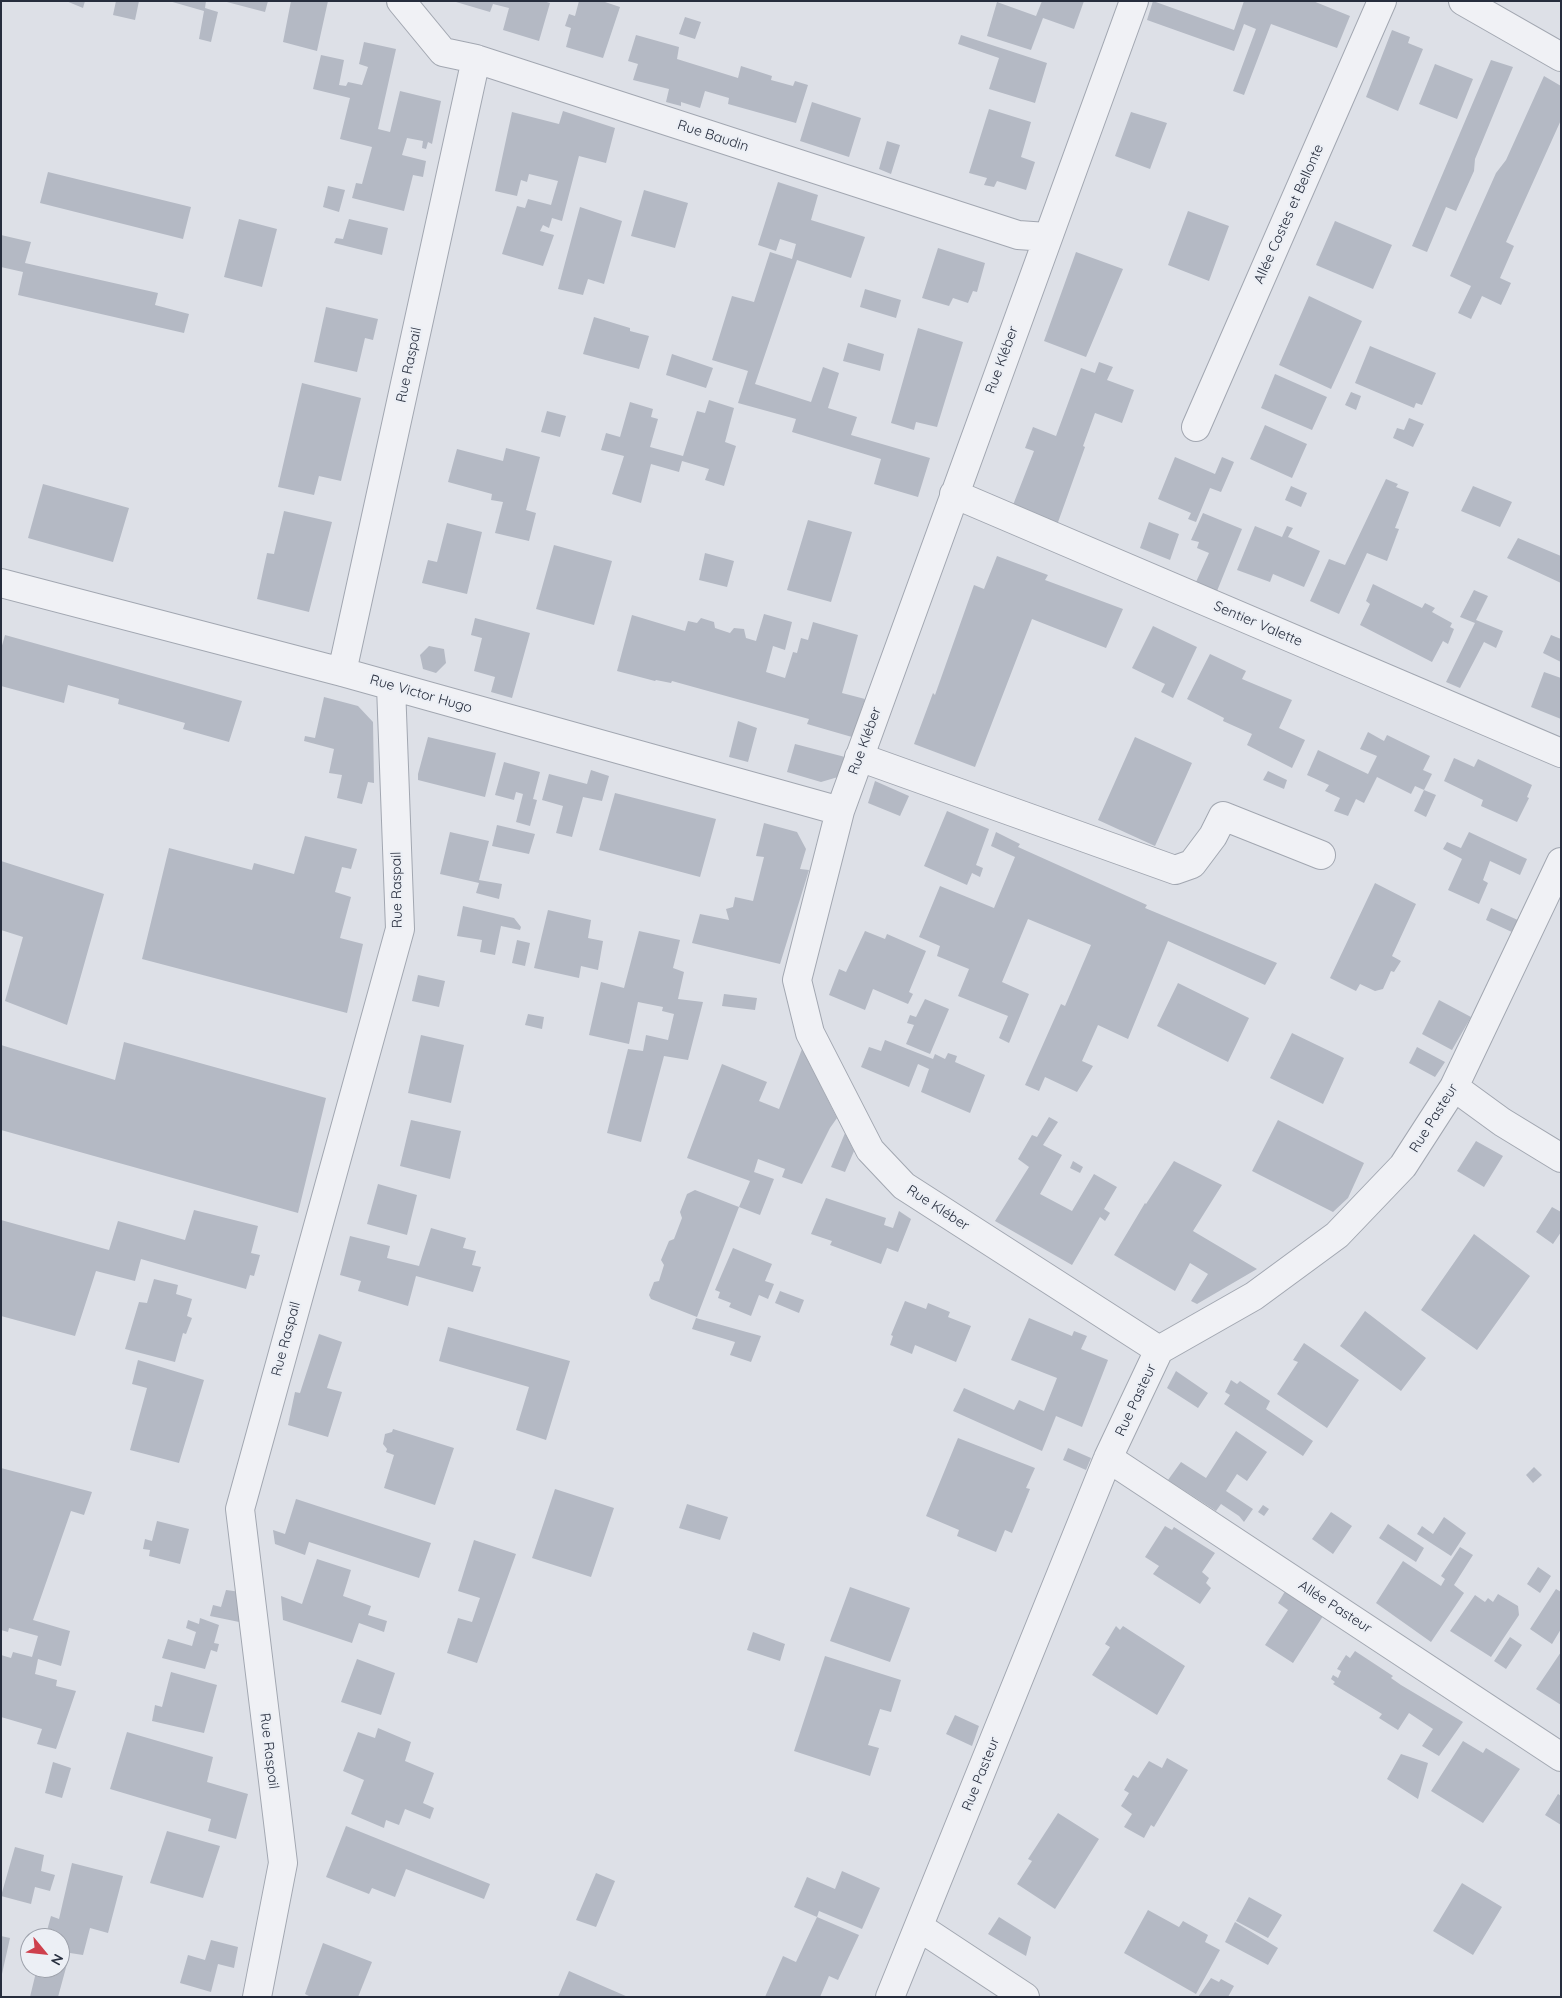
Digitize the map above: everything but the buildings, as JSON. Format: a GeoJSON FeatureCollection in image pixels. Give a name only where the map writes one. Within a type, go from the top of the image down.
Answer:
{"type":"FeatureCollection","features":[{"type":"Feature","properties":{"kind":"street","name":"Rue Baudin"},"geometry":{"type":"LineString","coordinates":[[401,1],[443,52],[476,59],[1018,235],[1046,237]]}},
{"type":"Feature","properties":{"kind":"street","name":"Rue Kléber"},"geometry":{"type":"LineString","coordinates":[[1134,1],[1046,237],[840,811],[796,980],[810,1033],[870,1150],[904,1186],[1159,1350]]}},
{"type":"Feature","properties":{"kind":"street","name":"Allée Costes et Bellonte"},"geometry":{"type":"LineString","coordinates":[[1196,427],[1382,1]]}},
{"type":"Feature","properties":{"kind":"street"},"geometry":{"type":"LineString","coordinates":[[1463,1],[1561,57]]}},
{"type":"Feature","properties":{"kind":"street","name":"Rue Raspail"},"geometry":{"type":"LineString","coordinates":[[342,672],[476,59]]}},
{"type":"Feature","properties":{"kind":"street","name":"Sentier Valette"},"geometry":{"type":"LineString","coordinates":[[954,494],[1561,753]]}},
{"type":"Feature","properties":{"kind":"street","name":"Rue Victor Hugo"},"geometry":{"type":"LineString","coordinates":[[1,583],[342,672],[840,811]]}},
{"type":"Feature","properties":{"kind":"street","name":"Rue Raspail"},"geometry":{"type":"LineString","coordinates":[[256,1997],[283,1863],[240,1509],[400,929],[391,686]]}},
{"type":"Feature","properties":{"kind":"street"},"geometry":{"type":"LineString","coordinates":[[859,757],[1175,870],[1192,864],[1214,836],[1223,816],[1321,855]]}},
{"type":"Feature","properties":{"kind":"street","name":"Rue Pasteur"},"geometry":{"type":"LineString","coordinates":[[890,1997],[1108,1458],[1159,1350],[1254,1296],[1337,1235],[1403,1166],[1454,1087],[1561,862]]}},
{"type":"Feature","properties":{"kind":"street"},"geometry":{"type":"LineString","coordinates":[[1454,1087],[1502,1122],[1561,1158]]}},
{"type":"Feature","properties":{"kind":"street","name":"Allée Pasteur"},"geometry":{"type":"LineString","coordinates":[[1108,1458],[1561,1757]]}},
{"type":"Feature","properties":{"kind":"street"},"geometry":{"type":"LineString","coordinates":[[919,1927],[1025,1997]]}}]}
